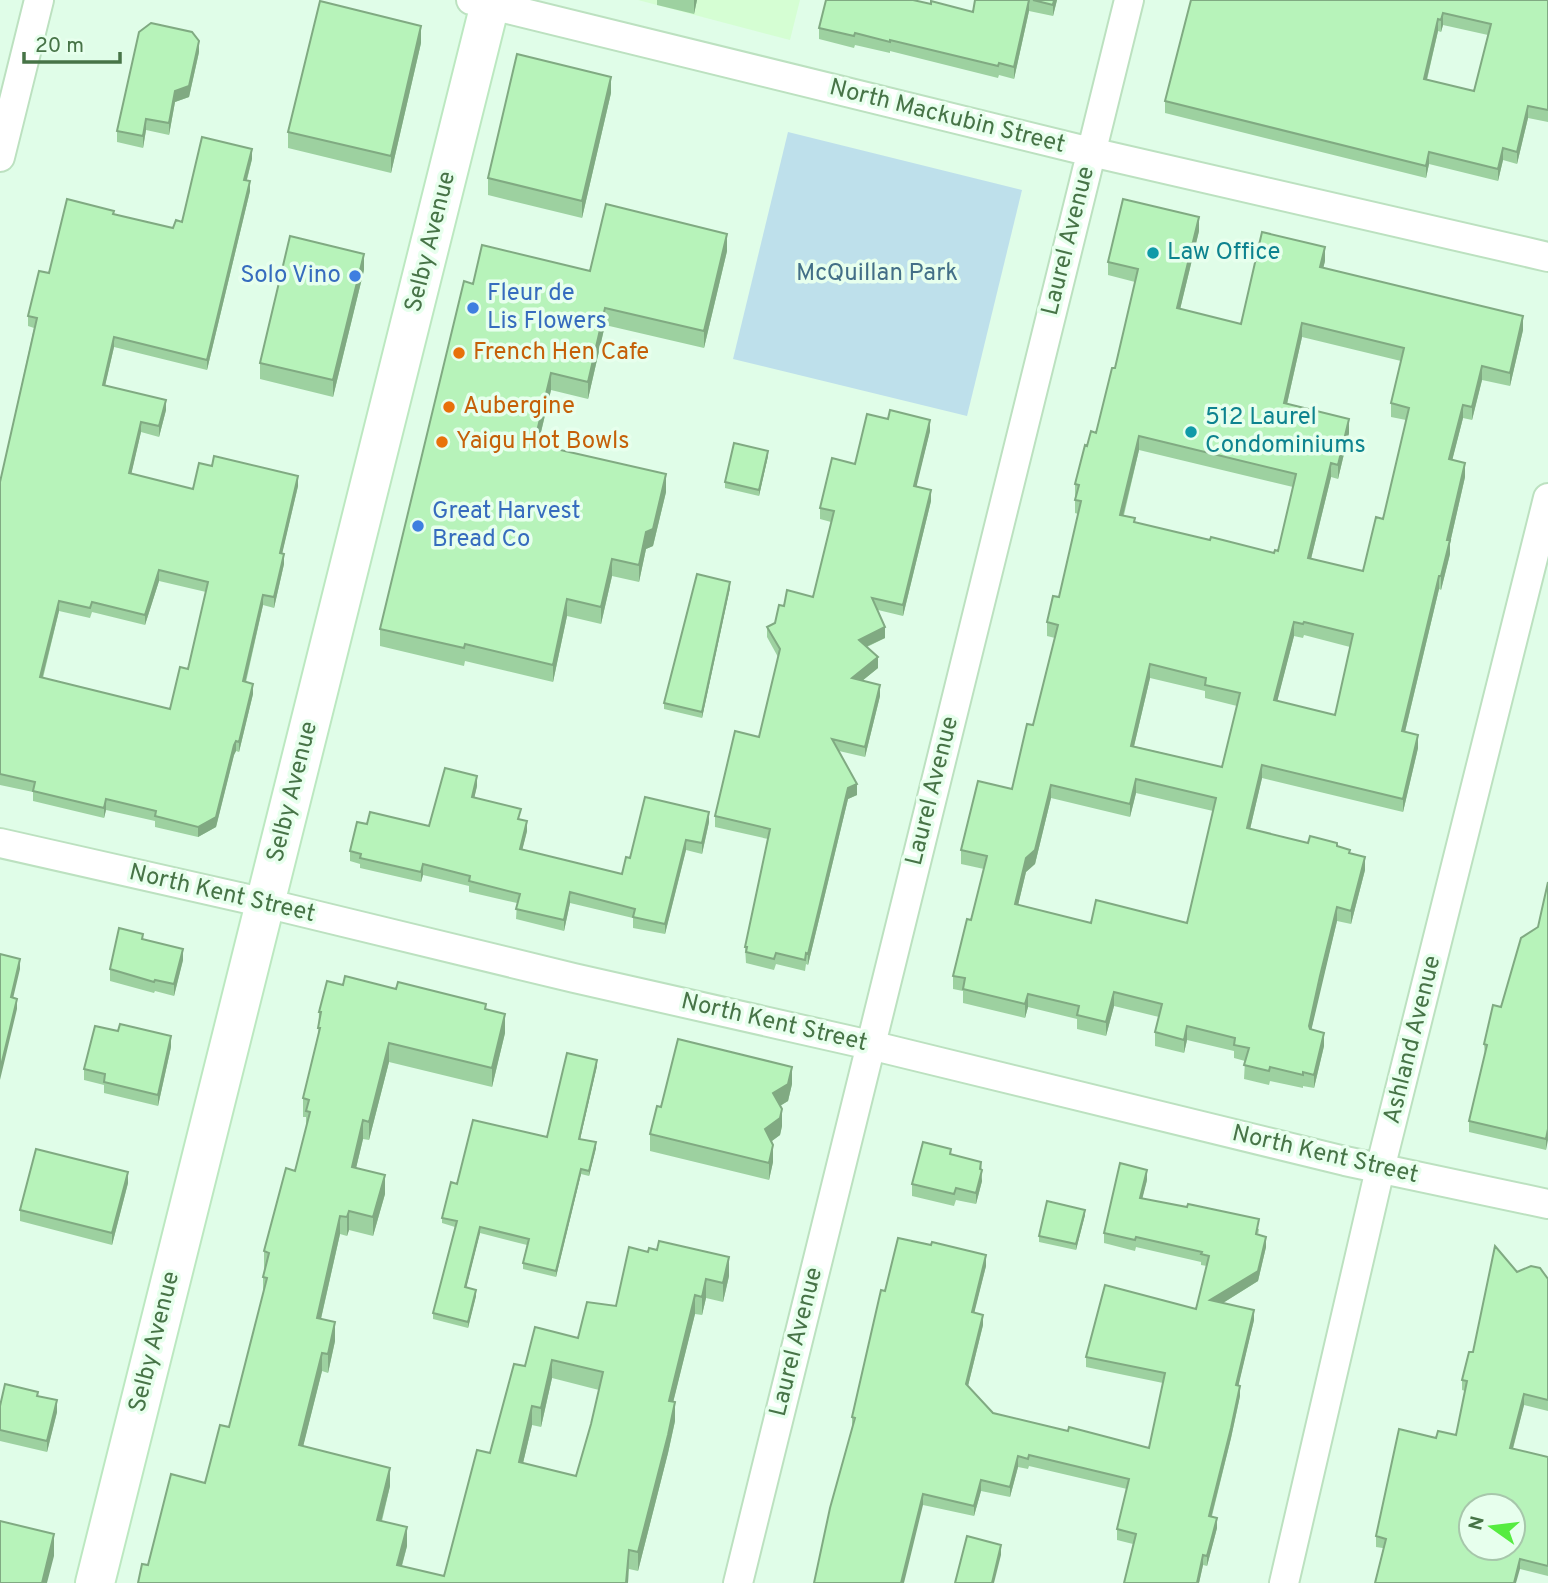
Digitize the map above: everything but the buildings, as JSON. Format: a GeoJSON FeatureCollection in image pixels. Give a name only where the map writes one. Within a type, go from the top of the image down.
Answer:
{"type":"FeatureCollection","features":[{"type":"Feature","properties":{"kind":"street"},"geometry":{"type":"LineString","coordinates":[[0,157],[39,0]]}},
{"type":"Feature","properties":{"kind":"street","name":"Laurel Avenue"},"geometry":{"type":"LineString","coordinates":[[738,1583],[1129,0]]}},
{"type":"Feature","properties":{"kind":"street","name":"North Mackubin Street"},"geometry":{"type":"LineString","coordinates":[[484,2],[1091,152],[1548,257]]}},
{"type":"Feature","properties":{"kind":"street","name":"Selby Avenue"},"geometry":{"type":"LineString","coordinates":[[95,1583],[265,903],[484,2]]}},
{"type":"Feature","properties":{"kind":"street","name":"Ashland Avenue"},"geometry":{"type":"LineString","coordinates":[[1284,1583],[1380,1169],[1548,498]]}},
{"type":"Feature","properties":{"kind":"street","name":"North Kent Street"},"geometry":{"type":"LineString","coordinates":[[0,843],[870,1045],[1380,1169],[1548,1204]]}},
{"type":"Feature","properties":{"kind":"shaded area"},"geometry":{"type":"Polygon","coordinates":[[[638,0],[800,0],[790,40],[638,0]]]}},
{"type":"Feature","properties":{"kind":"green space","name":"McQuillan Park"},"geometry":{"type":"Polygon","coordinates":[[[788,132],[1022,190],[967,416],[733,359],[788,132]]]}},
{"type":"Feature","properties":{"kind":"place","name":"Law Office"},"geometry":{"type":"Point","coordinates":[1153,253]}},
{"type":"Feature","properties":{"kind":"place","name":"Solo Vino"},"geometry":{"type":"Point","coordinates":[355,276]}},
{"type":"Feature","properties":{"kind":"place","name":"Fleur de Lis Flowers"},"geometry":{"type":"Point","coordinates":[473,308]}},
{"type":"Feature","properties":{"kind":"place","name":"French Hen Cafe"},"geometry":{"type":"Point","coordinates":[459,353]}},
{"type":"Feature","properties":{"kind":"place","name":"Aubergine"},"geometry":{"type":"Point","coordinates":[449,407]}},
{"type":"Feature","properties":{"kind":"place","name":"512 Laurel Condominiums"},"geometry":{"type":"Point","coordinates":[1191,432]}},
{"type":"Feature","properties":{"kind":"place","name":"Yaigu Hot Bowls"},"geometry":{"type":"Point","coordinates":[442,442]}},
{"type":"Feature","properties":{"kind":"place","name":"Great Harvest Bread Co"},"geometry":{"type":"Point","coordinates":[418,526]}}]}
